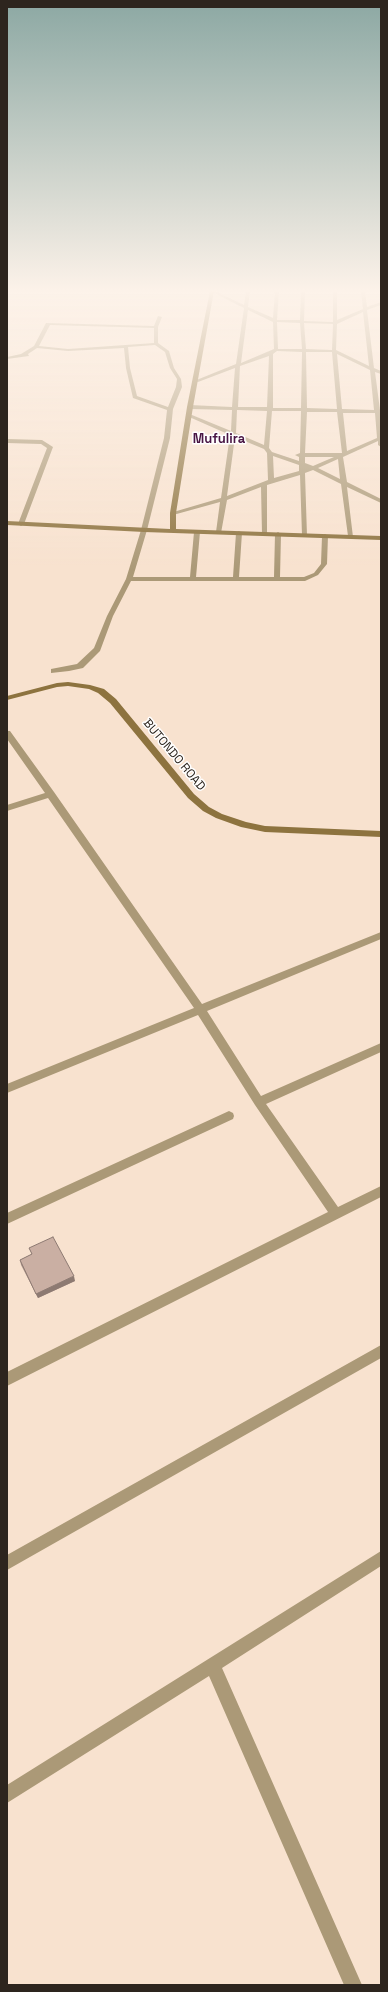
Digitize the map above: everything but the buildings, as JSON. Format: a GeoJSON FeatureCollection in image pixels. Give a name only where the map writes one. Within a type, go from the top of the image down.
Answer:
{"type":"FeatureCollection","features":[{"type":"Feature","properties":{"kind":"street"},"geometry":{"type":"LineString","coordinates":[[132,384],[135,397],[170,409]]}},
{"type":"Feature","properties":{"kind":"street"},"geometry":{"type":"LineString","coordinates":[[54,670],[69,670],[80,666],[91,657],[97,648],[110,616],[129,579],[144,530],[167,438],[170,409],[179,384]]}},
{"type":"Feature","properties":{"kind":"street"},"geometry":{"type":"LineString","coordinates":[[172,531],[173,513],[190,416],[190,407],[195,384]]}},
{"type":"Feature","properties":{"kind":"street"},"geometry":{"type":"LineString","coordinates":[[220,532],[233,435],[236,384]]}},
{"type":"Feature","properties":{"kind":"street"},"geometry":{"type":"LineString","coordinates":[[271,481],[268,451],[272,384]]}},
{"type":"Feature","properties":{"kind":"street"},"geometry":{"type":"LineString","coordinates":[[304,384],[304,454],[302,463],[304,472],[305,535]]}},
{"type":"Feature","properties":{"kind":"street"},"geometry":{"type":"LineString","coordinates":[[338,384],[341,411],[343,483],[351,536]]}},
{"type":"Feature","properties":{"kind":"street"},"geometry":{"type":"LineString","coordinates":[[376,384],[381,445]]}},
{"type":"Feature","properties":{"kind":"street"},"geometry":{"type":"LineString","coordinates":[[190,407],[379,412]]}},
{"type":"Feature","properties":{"kind":"street"},"geometry":{"type":"LineString","coordinates":[[190,416],[268,451],[314,468],[381,502]]}},
{"type":"Feature","properties":{"kind":"street"},"geometry":{"type":"LineString","coordinates":[[173,513],[225,499],[271,481],[304,472],[381,438]]}},
{"type":"Feature","properties":{"kind":"street"},"geometry":{"type":"LineString","coordinates":[[7,440],[42,442],[50,447],[21,524]]}},
{"type":"Feature","properties":{"kind":"street"},"geometry":{"type":"LineString","coordinates":[[278,455],[342,454]]}},
{"type":"Feature","properties":{"kind":"street"},"geometry":{"type":"LineString","coordinates":[[264,484],[265,534]]}},
{"type":"Feature","properties":{"kind":"street"},"geometry":{"type":"LineString","coordinates":[[7,523],[144,530],[381,538]]}},
{"type":"Feature","properties":{"kind":"street"},"geometry":{"type":"LineString","coordinates":[[193,579],[197,532]]}},
{"type":"Feature","properties":{"kind":"street"},"geometry":{"type":"LineString","coordinates":[[236,580],[239,533]]}},
{"type":"Feature","properties":{"kind":"street"},"geometry":{"type":"LineString","coordinates":[[277,580],[278,534]]}},
{"type":"Feature","properties":{"kind":"street"},"geometry":{"type":"LineString","coordinates":[[129,579],[305,579],[322,569],[324,564],[325,536]]}},
{"type":"Feature","properties":{"kind":"street","name":"BUTONDO ROAD"},"geometry":{"type":"LineString","coordinates":[[7,698],[57,685],[74,684],[90,687],[101,691],[113,701],[191,796],[206,809],[219,816],[244,825],[266,828],[381,834]]}},
{"type":"Feature","properties":{"kind":"street"},"geometry":{"type":"LineString","coordinates":[[7,733],[200,1009],[259,1102],[336,1213]]}},
{"type":"Feature","properties":{"kind":"street"},"geometry":{"type":"LineString","coordinates":[[7,808],[51,794]]}},
{"type":"Feature","properties":{"kind":"street"},"geometry":{"type":"LineString","coordinates":[[7,1089],[381,935]]}},
{"type":"Feature","properties":{"kind":"street"},"geometry":{"type":"LineString","coordinates":[[259,1102],[381,1047]]}},
{"type":"Feature","properties":{"kind":"street"},"geometry":{"type":"LineString","coordinates":[[7,1219],[229,1116]]}},
{"type":"Feature","properties":{"kind":"street"},"geometry":{"type":"LineString","coordinates":[[7,1379],[381,1191]]}},
{"type":"Feature","properties":{"kind":"street"},"geometry":{"type":"LineString","coordinates":[[7,1563],[381,1351]]}},
{"type":"Feature","properties":{"kind":"street"},"geometry":{"type":"LineString","coordinates":[[7,1795],[213,1666],[381,1558]]}},
{"type":"Feature","properties":{"kind":"street"},"geometry":{"type":"LineString","coordinates":[[213,1666],[353,1985]]}},
{"type":"Feature","properties":{"kind":"district","name":"Mufulira"},"geometry":{"type":"Point","coordinates":[219,439]}}]}
